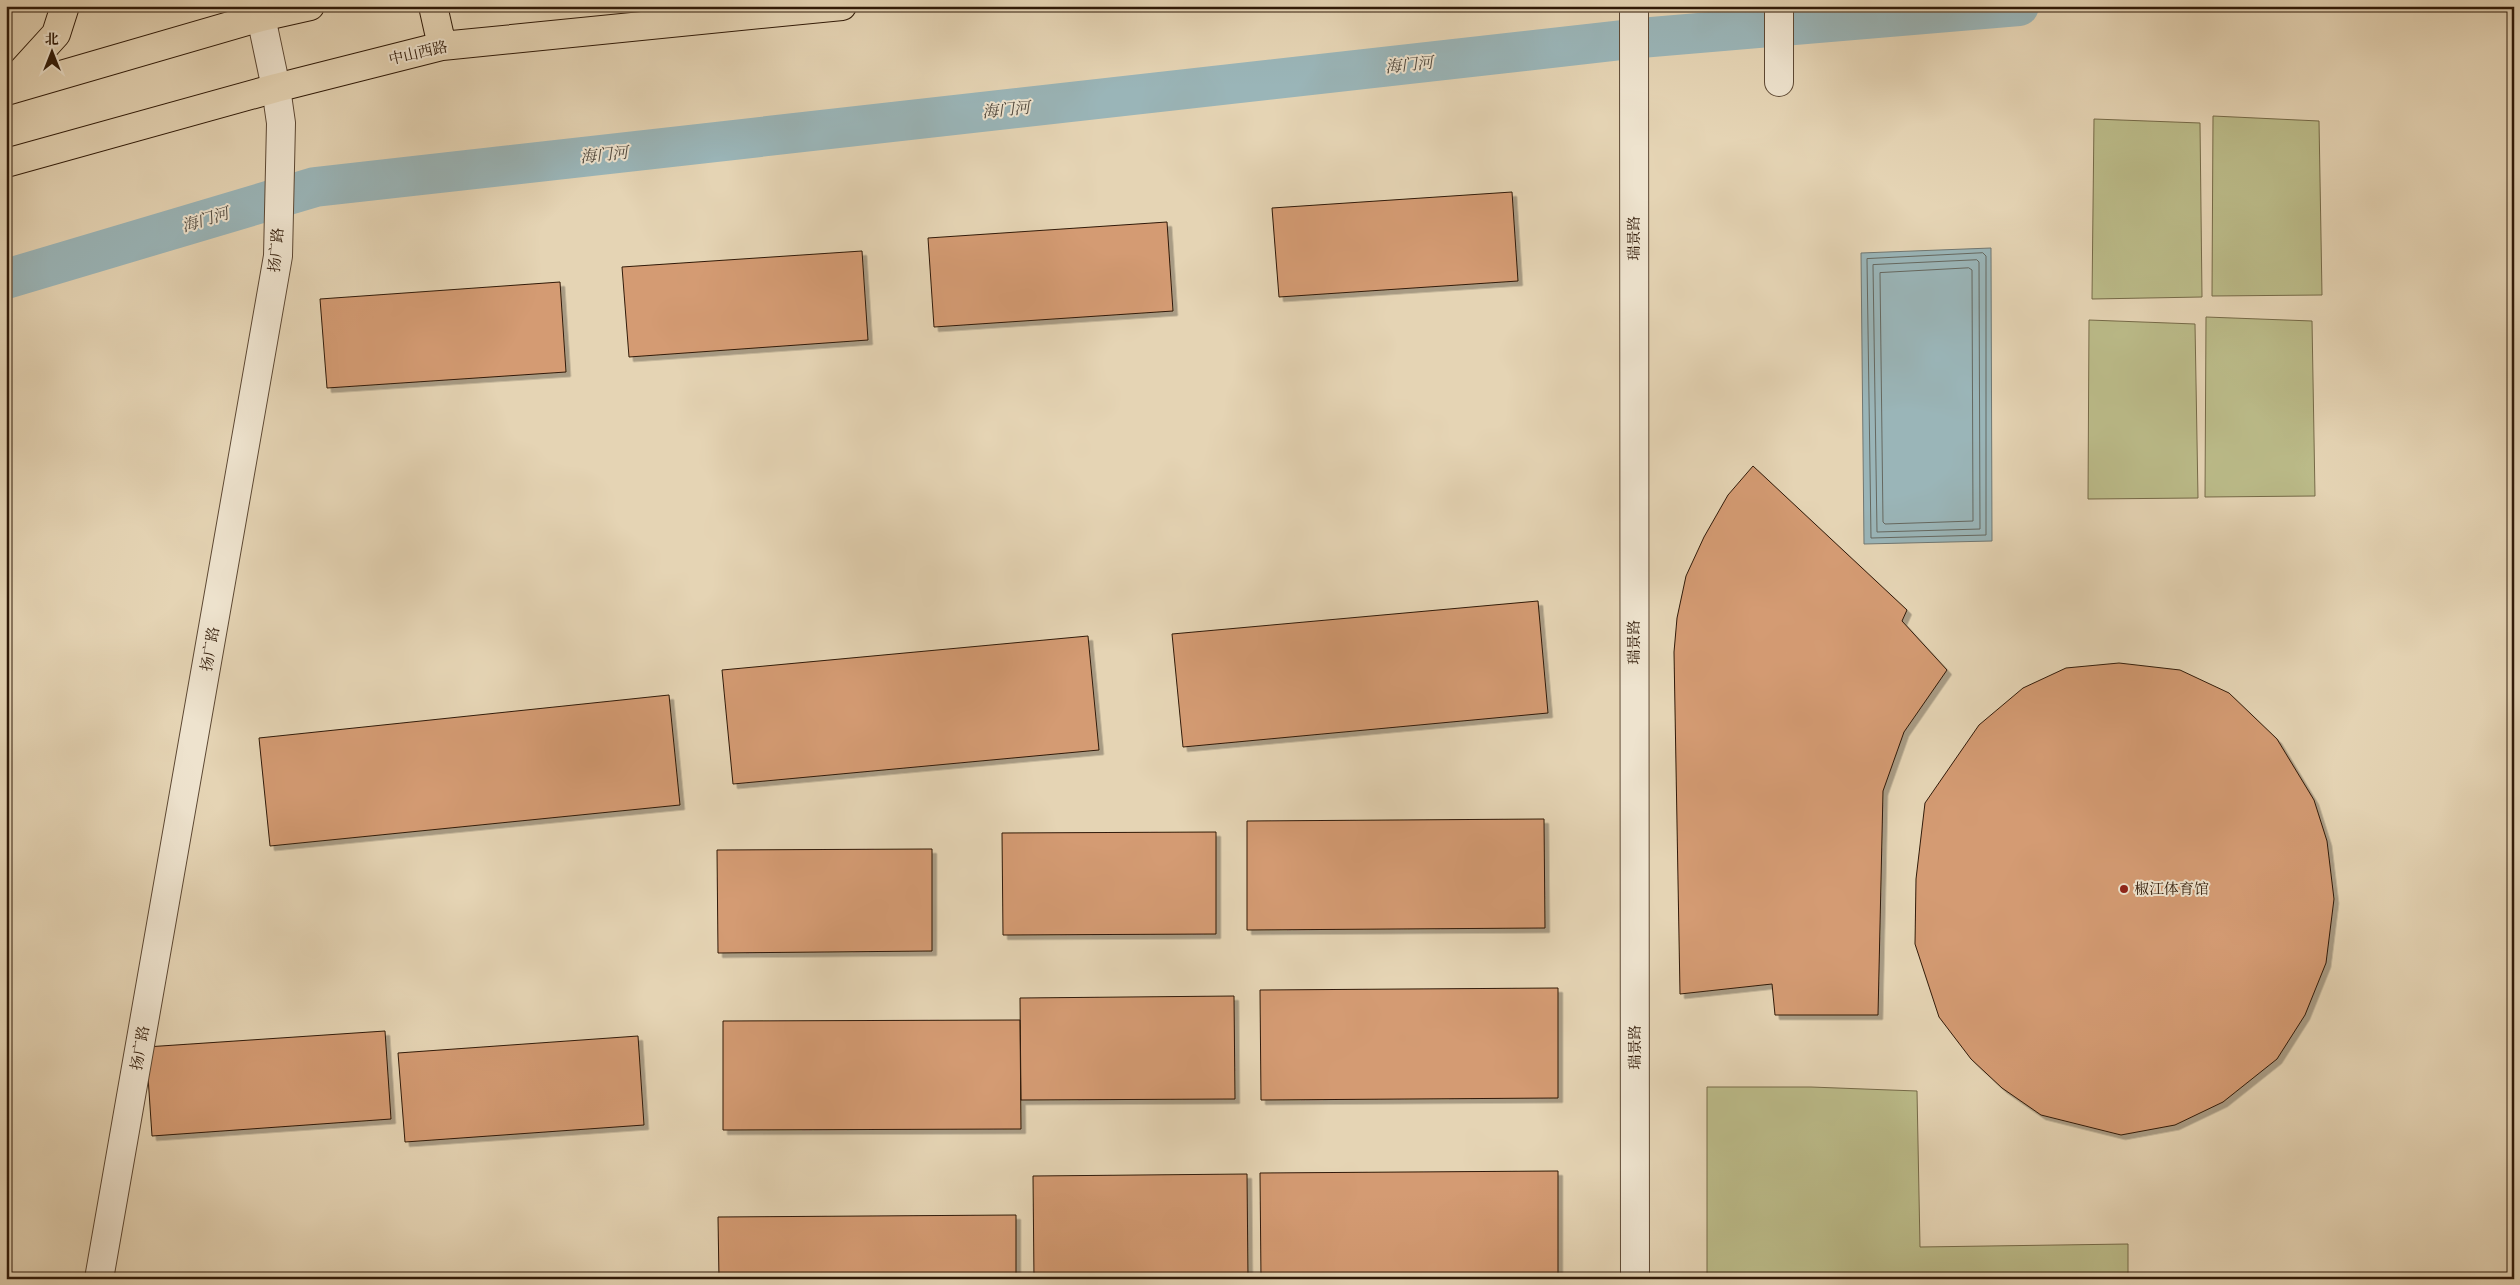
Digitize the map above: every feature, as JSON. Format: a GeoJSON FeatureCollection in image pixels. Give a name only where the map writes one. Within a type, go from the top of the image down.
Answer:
{"type":"FeatureCollection","features":[{"type":"Feature","properties":{"kind":"main road"},"geometry":{"type":"LineString","coordinates":[[6,90],[56,34],[66,6]]}},
{"type":"Feature","properties":{"kind":"main road"},"geometry":{"type":"LineString","coordinates":[[6,90],[261,17],[310,6]]}},
{"type":"Feature","properties":{"kind":"main road"},"geometry":{"type":"LineString","coordinates":[[433,6],[442,46]]}},
{"type":"Feature","properties":{"kind":"main road","name":"中山西路"},"geometry":{"type":"LineString","coordinates":[[6,163],[276,88],[442,46],[842,6]]}},
{"type":"Feature","properties":{"kind":"street","name":"瑞景路"},"geometry":{"type":"LineString","coordinates":[[1634,6],[1635,1279]]}},
{"type":"Feature","properties":{"kind":"street"},"geometry":{"type":"LineString","coordinates":[[1779,6],[1779,82]]}},
{"type":"Feature","properties":{"kind":"street","name":"扬广路"},"geometry":{"type":"LineString","coordinates":[[100,1279],[278,256],[281,123],[276,88],[261,17]]}},
{"type":"Feature","properties":{"kind":"green space"},"geometry":{"type":"Polygon","coordinates":[[[2213,116],[2319,121],[2322,295],[2212,296],[2213,116]]]}},
{"type":"Feature","properties":{"kind":"green space"},"geometry":{"type":"Polygon","coordinates":[[[2094,119],[2200,123],[2202,297],[2092,299],[2094,119]]]}},
{"type":"Feature","properties":{"kind":"green space"},"geometry":{"type":"Polygon","coordinates":[[[2206,317],[2312,321],[2315,496],[2205,497],[2206,317]]]}},
{"type":"Feature","properties":{"kind":"green space"},"geometry":{"type":"Polygon","coordinates":[[[2089,320],[2195,324],[2198,498],[2088,499],[2089,320]]]}},
{"type":"Feature","properties":{"kind":"green space"},"geometry":{"type":"Polygon","coordinates":[[[1707,1087],[1811,1087],[1917,1091],[1920,1247],[2128,1244],[2128,1279],[1707,1279],[1707,1087]]]}},
{"type":"Feature","properties":{"kind":"water"},"geometry":{"type":"Polygon","coordinates":[[[1991,248],[1992,541],[1864,544],[1861,253],[1991,248]]]}},
{"type":"Feature","properties":{"kind":"building"},"geometry":{"type":"Polygon","coordinates":[[[1512,192],[1518,281],[1279,297],[1272,208],[1512,192]]]}},
{"type":"Feature","properties":{"kind":"building"},"geometry":{"type":"Polygon","coordinates":[[[1167,222],[1173,311],[934,327],[928,238],[1167,222]]]}},
{"type":"Feature","properties":{"kind":"building"},"geometry":{"type":"Polygon","coordinates":[[[862,251],[868,340],[629,357],[622,267],[862,251]]]}},
{"type":"Feature","properties":{"kind":"building"},"geometry":{"type":"Polygon","coordinates":[[[560,282],[566,372],[327,388],[320,299],[560,282]]]}},
{"type":"Feature","properties":{"kind":"building"},"geometry":{"type":"Polygon","coordinates":[[[1753,466],[1907,610],[1902,621],[1947,670],[1904,732],[1883,791],[1878,1015],[1775,1015],[1772,984],[1680,994],[1674,652],[1677,618],[1686,576],[1704,537],[1728,495],[1753,466]]]}},
{"type":"Feature","properties":{"kind":"building"},"geometry":{"type":"Polygon","coordinates":[[[1538,601],[1548,713],[1183,747],[1172,634],[1538,601]]]}},
{"type":"Feature","properties":{"kind":"building"},"geometry":{"type":"Polygon","coordinates":[[[1088,636],[1099,750],[733,784],[722,670],[1088,636]]]}},
{"type":"Feature","properties":{"kind":"building","name":"椒江体育馆"},"geometry":{"type":"Polygon","coordinates":[[[2119,663],[2180,670],[2229,693],[2277,739],[2314,800],[2327,841],[2334,899],[2326,963],[2305,1015],[2277,1059],[2223,1102],[2175,1125],[2121,1135],[2041,1115],[2002,1088],[1971,1059],[1939,1017],[1915,944],[1916,879],[1925,803],[1979,725],[2023,688],[2066,668],[2119,663]]]}},
{"type":"Feature","properties":{"kind":"building"},"geometry":{"type":"Polygon","coordinates":[[[669,695],[680,805],[270,846],[259,738],[669,695]]]}},
{"type":"Feature","properties":{"kind":"building"},"geometry":{"type":"Polygon","coordinates":[[[1544,819],[1545,928],[1247,930],[1247,821],[1544,819]]]}},
{"type":"Feature","properties":{"kind":"building"},"geometry":{"type":"Polygon","coordinates":[[[1216,832],[1216,934],[1003,935],[1002,833],[1216,832]]]}},
{"type":"Feature","properties":{"kind":"building"},"geometry":{"type":"Polygon","coordinates":[[[932,849],[932,951],[718,953],[717,850],[932,849]]]}},
{"type":"Feature","properties":{"kind":"building"},"geometry":{"type":"Polygon","coordinates":[[[1558,988],[1558,1098],[1261,1100],[1260,990],[1558,988]]]}},
{"type":"Feature","properties":{"kind":"building"},"geometry":{"type":"Polygon","coordinates":[[[1234,996],[1235,1099],[1021,1100],[1020,998],[1234,996]]]}},
{"type":"Feature","properties":{"kind":"building"},"geometry":{"type":"Polygon","coordinates":[[[1020,1020],[1021,1129],[723,1130],[723,1021],[1020,1020]]]}},
{"type":"Feature","properties":{"kind":"building"},"geometry":{"type":"Polygon","coordinates":[[[385,1031],[391,1119],[152,1136],[146,1047],[385,1031]]]}},
{"type":"Feature","properties":{"kind":"building"},"geometry":{"type":"Polygon","coordinates":[[[638,1036],[644,1125],[405,1142],[398,1053],[638,1036]]]}},
{"type":"Feature","properties":{"kind":"building"},"geometry":{"type":"Polygon","coordinates":[[[1558,1171],[1558,1279],[1261,1279],[1260,1173],[1558,1171]]]}},
{"type":"Feature","properties":{"kind":"building"},"geometry":{"type":"Polygon","coordinates":[[[1247,1174],[1248,1277],[1034,1279],[1033,1176],[1247,1174]]]}},
{"type":"Feature","properties":{"kind":"building"},"geometry":{"type":"Polygon","coordinates":[[[1016,1215],[1016,1279],[719,1279],[718,1217],[1016,1215]]]}},
{"type":"Feature","properties":{"kind":"waterway","name":"海门河"},"geometry":{"type":"LineString","coordinates":[[6,279],[315,187],[1640,38],[2019,6]]}},
{"type":"Feature","properties":{"kind":"place","name":"椒江体育馆"},"geometry":{"type":"Point","coordinates":[2124,889]}}]}
